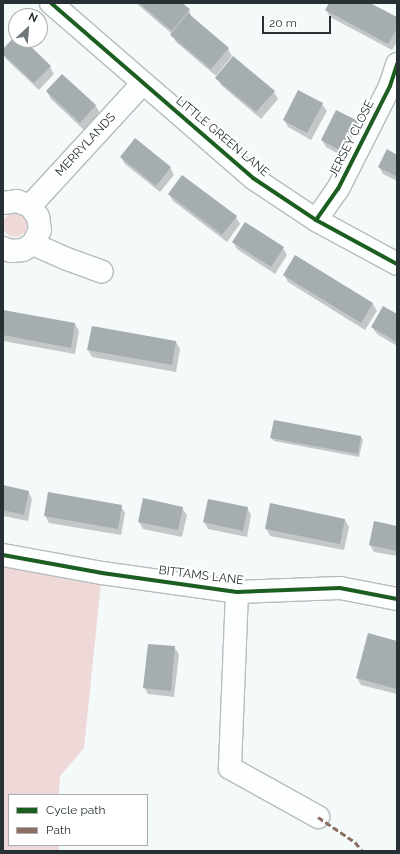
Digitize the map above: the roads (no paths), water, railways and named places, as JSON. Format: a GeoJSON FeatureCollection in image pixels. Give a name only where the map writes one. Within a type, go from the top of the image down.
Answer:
{"type":"FeatureCollection","features":[{"type":"Feature","properties":{"kind":"street","name":"LITTLE GREEN LANE"},"geometry":{"type":"LineString","coordinates":[[51,3],[142,84],[253,178],[316,220],[397,264]]}},
{"type":"Feature","properties":{"kind":"street","name":"JERSEY CLOSE"},"geometry":{"type":"LineString","coordinates":[[316,220],[338,189],[390,86],[397,64]]}},
{"type":"Feature","properties":{"kind":"street","name":"MERRYLANDS"},"geometry":{"type":"LineString","coordinates":[[30,206],[142,84]]}},
{"type":"Feature","properties":{"kind":"street"},"geometry":{"type":"LineString","coordinates":[[3,203],[17,200],[30,206],[38,217],[40,230],[33,244],[23,250],[11,251],[3,248]]}},
{"type":"Feature","properties":{"kind":"street"},"geometry":{"type":"LineString","coordinates":[[33,244],[102,272]]}},
{"type":"Feature","properties":{"kind":"street","name":"BITTAMS LANE"},"geometry":{"type":"LineString","coordinates":[[3,555],[102,573],[237,592],[340,588],[397,600]]}},
{"type":"Feature","properties":{"kind":"street"},"geometry":{"type":"LineString","coordinates":[[237,592],[230,768],[318,817]]}}]}
